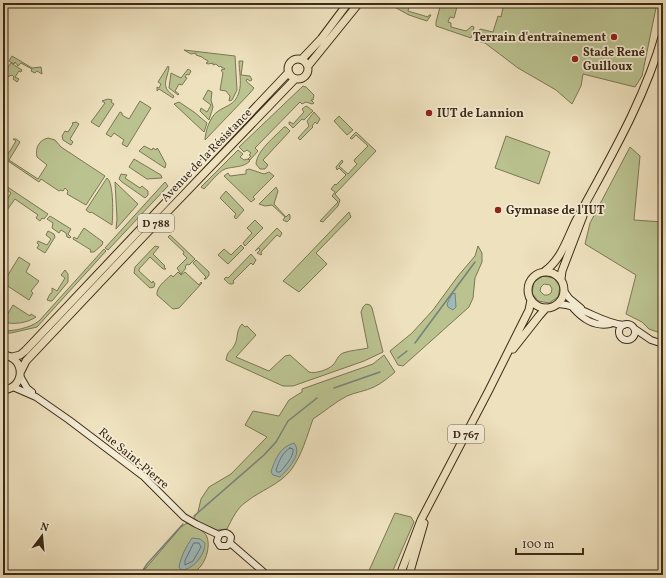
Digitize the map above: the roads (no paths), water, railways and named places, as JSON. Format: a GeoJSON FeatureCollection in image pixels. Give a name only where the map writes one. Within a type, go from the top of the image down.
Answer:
{"type":"FeatureCollection","features":[{"type":"Feature","properties":{"kind":"main road"},"geometry":{"type":"LineString","coordinates":[[302,59],[321,39],[348,3]]}},
{"type":"Feature","properties":{"kind":"main road"},"geometry":{"type":"LineString","coordinates":[[334,35],[353,3]]}},
{"type":"Feature","properties":{"kind":"main road"},"geometry":{"type":"LineString","coordinates":[[308,66],[359,3]]}},
{"type":"Feature","properties":{"kind":"main road"},"geometry":{"type":"LineString","coordinates":[[564,291],[558,304],[546,308],[538,306],[531,300],[528,292],[529,283],[534,275],[545,271],[553,264],[562,250],[638,101],[663,34]]}},
{"type":"Feature","properties":{"kind":"main road"},"geometry":{"type":"LineString","coordinates":[[296,59],[302,59],[308,66],[306,76],[301,79],[292,78],[288,73],[290,62],[296,59]]}},
{"type":"Feature","properties":{"kind":"main road","name":"Avenue de la Résistance"},"geometry":{"type":"LineString","coordinates":[[12,357],[20,355],[25,350],[288,73]]}},
{"type":"Feature","properties":{"kind":"main road","name":"Avenue de la Résistance"},"geometry":{"type":"LineString","coordinates":[[13,387],[18,382],[20,373],[26,361],[138,241],[295,79]]}},
{"type":"Feature","properties":{"kind":"main road"},"geometry":{"type":"LineString","coordinates":[[584,310],[569,298],[564,291],[561,279],[562,271],[587,202]]}},
{"type":"Feature","properties":{"kind":"main road"},"geometry":{"type":"LineString","coordinates":[[545,271],[554,273],[561,279]]}},
{"type":"Feature","properties":{"kind":"main road","name":"D 767"},"geometry":{"type":"LineString","coordinates":[[400,575],[415,533],[504,362],[529,310],[531,300]]}},
{"type":"Feature","properties":{"kind":"main road"},"geometry":{"type":"LineString","coordinates":[[558,304],[584,310],[608,323],[625,339],[628,340],[633,337],[663,344]]}},
{"type":"Feature","properties":{"kind":"main road"},"geometry":{"type":"LineString","coordinates":[[572,306],[580,316],[587,320],[600,325],[608,323],[630,325],[651,340]]}},
{"type":"Feature","properties":{"kind":"main road","name":"D 767"},"geometry":{"type":"LineString","coordinates":[[504,362],[538,316],[546,308]]}},
{"type":"Feature","properties":{"kind":"main road"},"geometry":{"type":"LineString","coordinates":[[619,332],[624,325]]}},
{"type":"Feature","properties":{"kind":"main road"},"geometry":{"type":"LineString","coordinates":[[633,337],[635,329]]}},
{"type":"Feature","properties":{"kind":"main road"},"geometry":{"type":"LineString","coordinates":[[3,355],[12,357],[19,364],[20,373]]}},
{"type":"Feature","properties":{"kind":"main road","name":"Rue Saint-Pierre"},"geometry":{"type":"LineString","coordinates":[[20,373],[27,388],[36,397]]}},
{"type":"Feature","properties":{"kind":"main road"},"geometry":{"type":"LineString","coordinates":[[3,390],[13,387]]}},
{"type":"Feature","properties":{"kind":"main road","name":"Rue Saint-Pierre"},"geometry":{"type":"LineString","coordinates":[[13,387],[21,389],[36,397],[70,420],[151,483],[184,517],[219,535]]}},
{"type":"Feature","properties":{"kind":"main road","name":"D 767"},"geometry":{"type":"LineString","coordinates":[[409,575],[428,507]]}},
{"type":"Feature","properties":{"kind":"main road"},"geometry":{"type":"LineString","coordinates":[[224,533],[228,534],[231,537],[230,543],[225,547],[220,546],[217,541],[219,535],[224,533]]}},
{"type":"Feature","properties":{"kind":"main road"},"geometry":{"type":"LineString","coordinates":[[230,543],[267,575]]}},
{"type":"Feature","properties":{"kind":"water"},"geometry":{"type":"Polygon","coordinates":[[[455,293],[456,307],[453,310],[448,307],[447,304],[452,294],[455,293]]]}},
{"type":"Feature","properties":{"kind":"water"},"geometry":{"type":"Polygon","coordinates":[[[294,443],[297,452],[293,461],[280,477],[273,475],[271,472],[279,454],[285,447],[294,443]]]}},
{"type":"Feature","properties":{"kind":"water"},"geometry":{"type":"Polygon","coordinates":[[[192,538],[200,539],[205,543],[203,552],[201,557],[194,565],[181,570],[179,567],[181,559],[192,538]]]}},
{"type":"Feature","properties":{"kind":"waterway"},"geometry":{"type":"LineString","coordinates":[[415,343],[475,262]]}},
{"type":"Feature","properties":{"kind":"waterway"},"geometry":{"type":"LineString","coordinates":[[398,358],[407,351]]}},
{"type":"Feature","properties":{"kind":"waterway"},"geometry":{"type":"LineString","coordinates":[[334,388],[380,372]]}},
{"type":"Feature","properties":{"kind":"waterway"},"geometry":{"type":"LineString","coordinates":[[194,516],[264,455],[276,442],[288,421],[317,398]]}},
{"type":"Feature","properties":{"kind":"waterway"},"geometry":{"type":"LineString","coordinates":[[140,575],[147,564],[183,524]]}},
{"type":"Feature","properties":{"kind":"place","name":"Terrain d'entraînement"},"geometry":{"type":"Point","coordinates":[614,37]}},
{"type":"Feature","properties":{"kind":"place","name":"Stade René Guilloux"},"geometry":{"type":"Point","coordinates":[575,59]}},
{"type":"Feature","properties":{"kind":"place","name":"IUT de Lannion"},"geometry":{"type":"Point","coordinates":[429,113]}},
{"type":"Feature","properties":{"kind":"place","name":"Gymnase de l'IUT"},"geometry":{"type":"Point","coordinates":[498,210]}}]}
